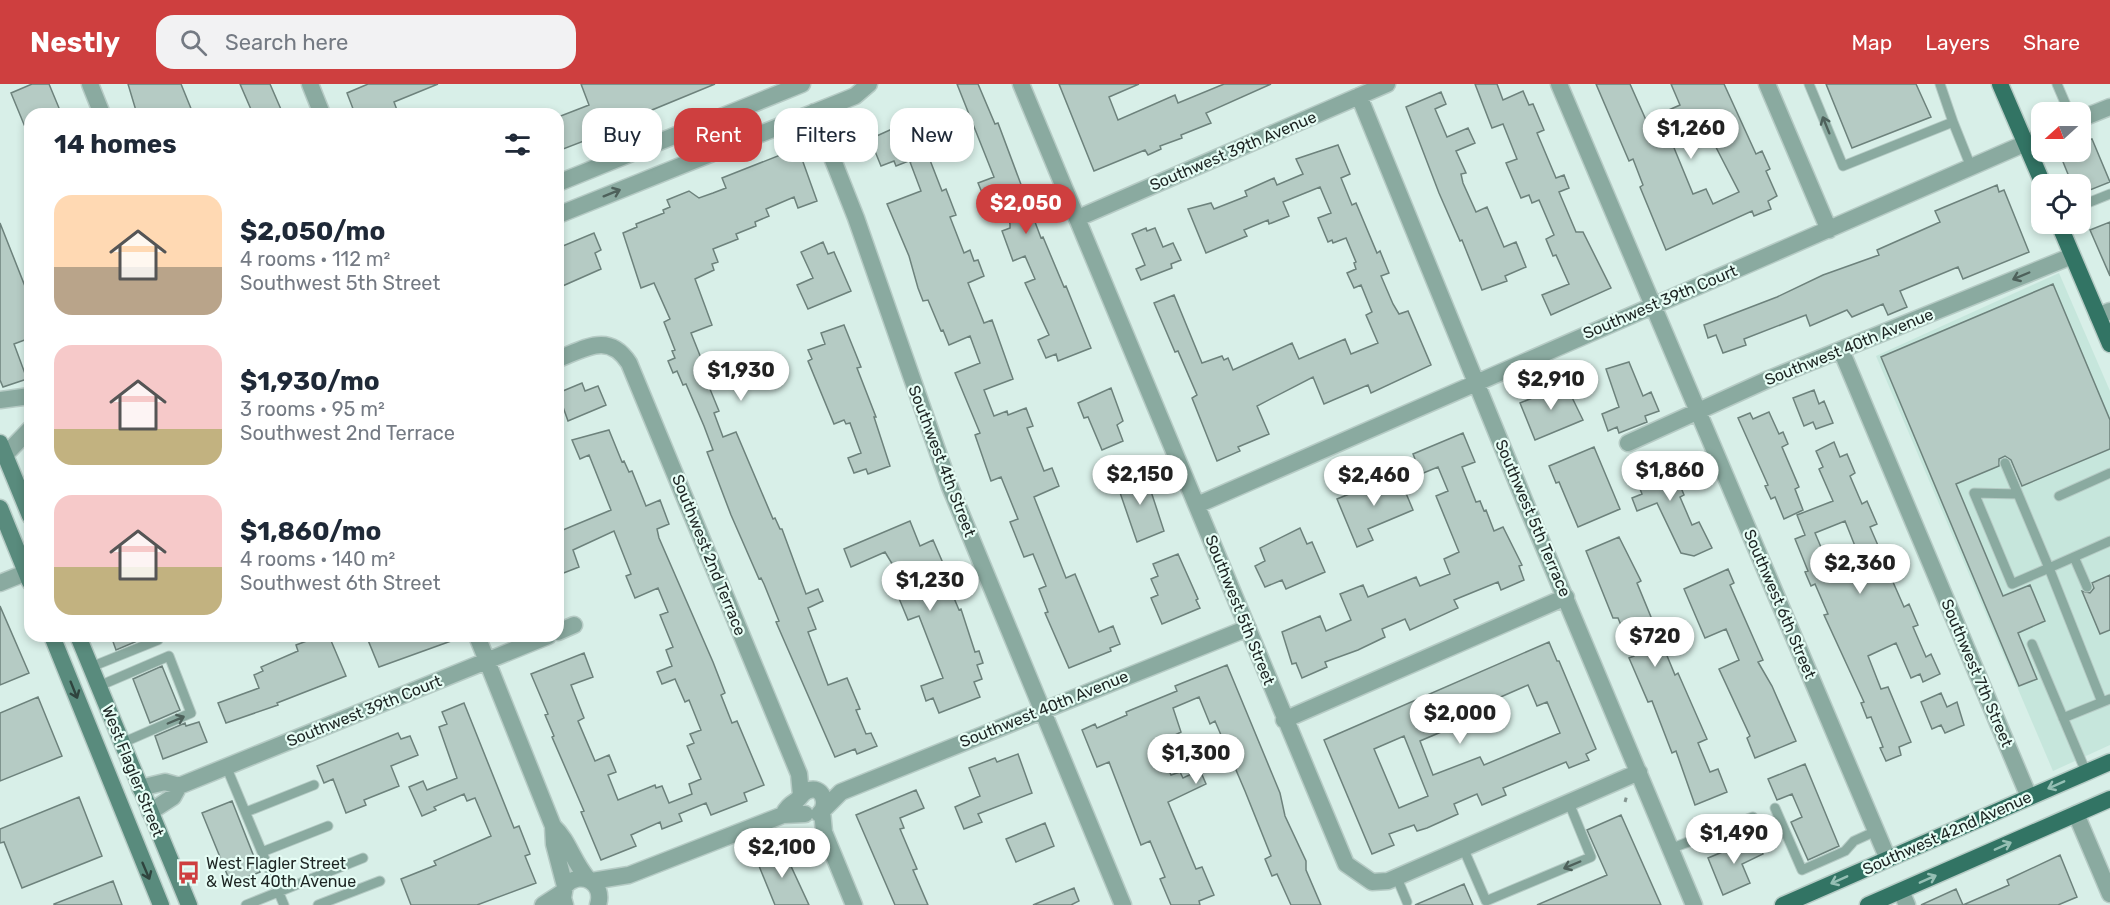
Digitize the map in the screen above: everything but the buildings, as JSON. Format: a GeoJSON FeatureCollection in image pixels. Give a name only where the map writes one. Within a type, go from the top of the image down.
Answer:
{"type":"FeatureCollection","features":[{"type":"Feature","properties":{"kind":"main road"},"geometry":{"type":"LineString","coordinates":[[2000,84],[2039,174]]}},
{"type":"Feature","properties":{"kind":"main road"},"geometry":{"type":"LineString","coordinates":[[2063,234],[2072,256],[2104,314],[2110,344]]}},
{"type":"Feature","properties":{"kind":"main road"},"geometry":{"type":"LineString","coordinates":[[2,449],[24,502]]}},
{"type":"Feature","properties":{"kind":"main road"},"geometry":{"type":"LineString","coordinates":[[0,508],[24,563]]}},
{"type":"Feature","properties":{"kind":"main road","name":"West Flagler Street"},"geometry":{"type":"LineString","coordinates":[[54,642],[161,905]]}},
{"type":"Feature","properties":{"kind":"main road","name":"West Flagler Street"},"geometry":{"type":"LineString","coordinates":[[81,642],[189,905]]}},
{"type":"Feature","properties":{"kind":"main road","name":"Southwest 42nd Avenue"},"geometry":{"type":"LineString","coordinates":[[1783,905],[2110,762]]}},
{"type":"Feature","properties":{"kind":"main road","name":"Southwest 42nd Avenue"},"geometry":{"type":"LineString","coordinates":[[1868,905],[1904,898],[2110,799]]}},
{"type":"Feature","properties":{"kind":"street"},"geometry":{"type":"LineString","coordinates":[[90,84],[100,108]]}},
{"type":"Feature","properties":{"kind":"street"},"geometry":{"type":"LineString","coordinates":[[310,84],[320,108]]}},
{"type":"Feature","properties":{"kind":"street"},"geometry":{"type":"LineString","coordinates":[[564,181],[802,84]]}},
{"type":"Feature","properties":{"kind":"street"},"geometry":{"type":"LineString","coordinates":[[824,108],[855,96],[869,84]]}},
{"type":"Feature","properties":{"kind":"street","name":"Southwest 5th Street"},"geometry":{"type":"LineString","coordinates":[[1021,84],[1340,854],[1346,864],[1364,879],[1381,883],[1397,878]]}},
{"type":"Feature","properties":{"kind":"street","name":"Southwest 39th Avenue"},"geometry":{"type":"LineString","coordinates":[[1078,218],[1387,84]]}},
{"type":"Feature","properties":{"kind":"street","name":"Southwest 6th Street"},"geometry":{"type":"LineString","coordinates":[[1559,84],[1888,859]]}},
{"type":"Feature","properties":{"kind":"street"},"geometry":{"type":"LineString","coordinates":[[1767,84],[1829,230]]}},
{"type":"Feature","properties":{"kind":"street","name":"Southwest 5th Terrace"},"geometry":{"type":"LineString","coordinates":[[1359,96],[1694,905]]}},
{"type":"Feature","properties":{"kind":"street"},"geometry":{"type":"LineString","coordinates":[[2091,115],[2110,107]]}},
{"type":"Feature","properties":{"kind":"street"},"geometry":{"type":"LineString","coordinates":[[564,213],[774,128]]}},
{"type":"Feature","properties":{"kind":"street","name":"Southwest 39th Court"},"geometry":{"type":"LineString","coordinates":[[1197,505],[2031,141]]}},
{"type":"Feature","properties":{"kind":"street","name":"Southwest 4th Street"},"geometry":{"type":"LineString","coordinates":[[834,162],[856,218],[936,451],[1123,905]]}},
{"type":"Feature","properties":{"kind":"street","name":"Southwest 40th Avenue"},"geometry":{"type":"LineString","coordinates":[[1628,442],[1700,412],[1769,379],[2072,256]]}},
{"type":"Feature","properties":{"kind":"street","name":"Southwest 2nd Terrace"},"geometry":{"type":"LineString","coordinates":[[564,357],[592,346],[609,345],[623,354],[629,363],[854,905]]}},
{"type":"Feature","properties":{"kind":"street","name":"Southwest 7th Street"},"geometry":{"type":"LineString","coordinates":[[1841,350],[2029,797]]}},
{"type":"Feature","properties":{"kind":"street"},"geometry":{"type":"LineString","coordinates":[[0,400],[24,397]]}},
{"type":"Feature","properties":{"kind":"street"},"geometry":{"type":"LineString","coordinates":[[2,449],[24,433]]}},
{"type":"Feature","properties":{"kind":"street"},"geometry":{"type":"LineString","coordinates":[[0,583],[24,576]]}},
{"type":"Feature","properties":{"kind":"street"},"geometry":{"type":"LineString","coordinates":[[1284,720],[1566,597]]}},
{"type":"Feature","properties":{"kind":"street"},"geometry":{"type":"LineString","coordinates":[[564,630],[574,626]]}},
{"type":"Feature","properties":{"kind":"street","name":"Southwest 40th Avenue"},"geometry":{"type":"LineString","coordinates":[[543,905],[564,894],[574,879],[590,880],[629,875],[783,815],[836,790],[841,792],[1248,628]]}},
{"type":"Feature","properties":{"kind":"street"},"geometry":{"type":"LineString","coordinates":[[479,642],[553,826],[554,844],[564,894]]}},
{"type":"Feature","properties":{"kind":"street","name":"Southwest 39th Court"},"geometry":{"type":"LineString","coordinates":[[150,812],[173,797],[179,786],[533,642]]}},
{"type":"Feature","properties":{"kind":"street"},"geometry":{"type":"LineString","coordinates":[[1397,878],[1639,772]]}},
{"type":"Feature","properties":{"kind":"street","name":"Southwest 39th Court"},"geometry":{"type":"LineString","coordinates":[[140,788],[165,782],[179,786]]}},
{"type":"Feature","properties":{"kind":"street"},"geometry":{"type":"LineString","coordinates":[[2076,814],[2110,894]]}},
{"type":"Feature","properties":{"kind":"street"},"geometry":{"type":"LineString","coordinates":[[553,826],[562,834],[579,868],[590,880]]}},
{"type":"Feature","properties":{"kind":"street","name":"Southwest 40th Avenue"},"geometry":{"type":"LineString","coordinates":[[598,903],[629,875]]}},
{"type":"Feature","properties":{"kind":"street","name":"Southwest 40th Avenue"},"geometry":{"type":"LineString","coordinates":[[590,880],[599,890],[598,903]]}},
{"type":"Feature","properties":{"kind":"lane"},"geometry":{"type":"LineString","coordinates":[[1809,84],[1843,166],[1953,122]]}},
{"type":"Feature","properties":{"kind":"lane"},"geometry":{"type":"LineString","coordinates":[[1940,84],[1971,167]]}},
{"type":"Feature","properties":{"kind":"lane"},"geometry":{"type":"LineString","coordinates":[[2057,84],[2065,102]]}},
{"type":"Feature","properties":{"kind":"lane"},"geometry":{"type":"LineString","coordinates":[[2091,202],[2110,194]]}},
{"type":"Feature","properties":{"kind":"lane"},"geometry":{"type":"LineString","coordinates":[[2005,463],[2106,701],[2063,718]]}},
{"type":"Feature","properties":{"kind":"lane"},"geometry":{"type":"LineString","coordinates":[[2059,496],[2110,474]]}},
{"type":"Feature","properties":{"kind":"lane"},"geometry":{"type":"LineString","coordinates":[[2018,494],[1974,493],[2012,584],[2110,542]]}},
{"type":"Feature","properties":{"kind":"lane"},"geometry":{"type":"LineString","coordinates":[[2074,557],[2087,587]]}},
{"type":"Feature","properties":{"kind":"lane"},"geometry":{"type":"LineString","coordinates":[[91,667],[153,642]]}},
{"type":"Feature","properties":{"kind":"lane"},"geometry":{"type":"LineString","coordinates":[[2032,644],[2086,772]]}},
{"type":"Feature","properties":{"kind":"lane"},"geometry":{"type":"LineString","coordinates":[[99,686],[169,656],[191,713],[122,743]]}},
{"type":"Feature","properties":{"kind":"lane"},"geometry":{"type":"LineString","coordinates":[[226,766],[284,905]]}},
{"type":"Feature","properties":{"kind":"lane"},"geometry":{"type":"LineString","coordinates":[[246,812],[314,785]]}},
{"type":"Feature","properties":{"kind":"lane"},"geometry":{"type":"LineString","coordinates":[[1464,850],[1486,901],[1591,857],[1569,803]]}},
{"type":"Feature","properties":{"kind":"lane"},"geometry":{"type":"LineString","coordinates":[[1775,808],[1802,870],[1845,851],[1854,841],[1876,831]]}},
{"type":"Feature","properties":{"kind":"lane"},"geometry":{"type":"LineString","coordinates":[[1670,849],[1753,817]]}},
{"type":"Feature","properties":{"kind":"lane"},"geometry":{"type":"LineString","coordinates":[[262,852],[328,825]]}},
{"type":"Feature","properties":{"kind":"lane"},"geometry":{"type":"LineString","coordinates":[[246,905],[363,858]]}},
{"type":"Feature","properties":{"kind":"lane"},"geometry":{"type":"LineString","coordinates":[[1397,878],[1405,904]]}},
{"type":"Feature","properties":{"kind":"lane"},"geometry":{"type":"LineString","coordinates":[[318,905],[380,881]]}},
{"type":"Feature","properties":{"kind":"path"},"geometry":{"type":"LineString","coordinates":[[1625,802],[1628,794]]}},
{"type":"Feature","properties":{"kind":"shaded area"},"geometry":{"type":"Polygon","coordinates":[[[2059,273],[2110,391],[2110,745],[2053,771],[1876,356],[2059,273]]]}},
{"type":"Feature","properties":{"kind":"place","name":"West Flagler Street & West 40th Avenue"},"geometry":{"type":"Point","coordinates":[188,872]}}]}
